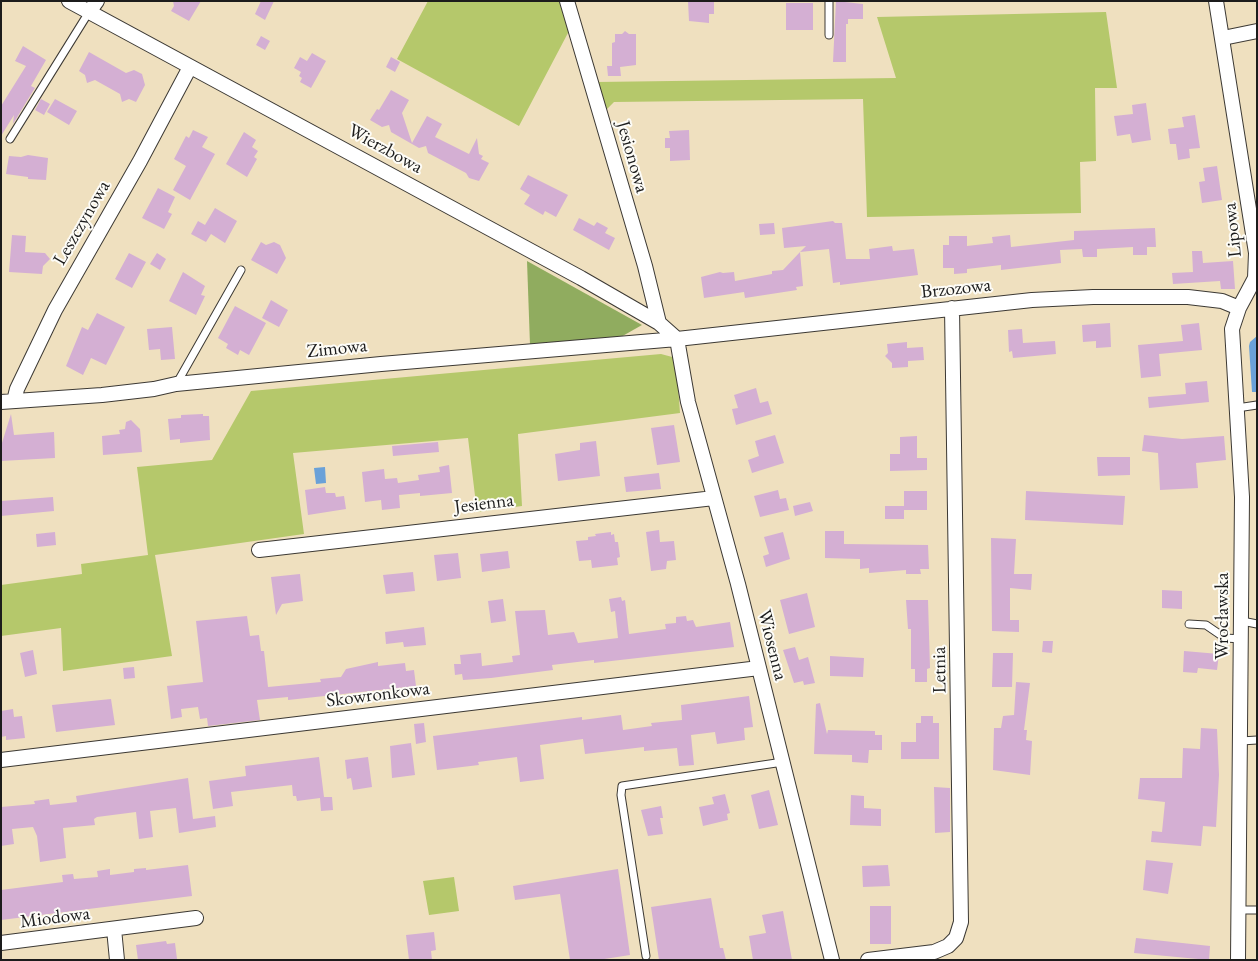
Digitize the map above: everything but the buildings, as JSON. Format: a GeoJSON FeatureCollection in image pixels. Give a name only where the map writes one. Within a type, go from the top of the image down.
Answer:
{"type":"FeatureCollection","features":[{"type":"Feature","properties":{"kind":"street","name":"Wierzbowa"},"geometry":{"type":"LineString","coordinates":[[69,1],[93,7],[190,67],[261,103],[659,323],[677,339]]}},
{"type":"Feature","properties":{"kind":"street","name":"Jesionowa"},"geometry":{"type":"LineString","coordinates":[[567,1],[645,266],[659,323]]}},
{"type":"Feature","properties":{"kind":"street","name":"Lipowa"},"geometry":{"type":"LineString","coordinates":[[1216,1],[1252,219],[1256,253],[1256,278]]}},
{"type":"Feature","properties":{"kind":"street"},"geometry":{"type":"LineString","coordinates":[[1223,38],[1257,31]]}},
{"type":"Feature","properties":{"kind":"street","name":"Leszczynowa"},"geometry":{"type":"LineString","coordinates":[[8,402],[17,389],[55,310],[140,161],[190,67]]}},
{"type":"Feature","properties":{"kind":"street","name":"Wrocławska"},"geometry":{"type":"LineString","coordinates":[[1238,960],[1242,497],[1232,329],[1239,308],[1256,278]]}},
{"type":"Feature","properties":{"kind":"street","name":"Brzozowa"},"geometry":{"type":"LineString","coordinates":[[677,339],[1032,300],[1151,296],[1206,298],[1222,300],[1239,308]]}},
{"type":"Feature","properties":{"kind":"street","name":"Letnia"},"geometry":{"type":"LineString","coordinates":[[868,960],[934,952],[948,946],[956,938],[961,922],[952,308]]}},
{"type":"Feature","properties":{"kind":"street","name":"Zimowa"},"geometry":{"type":"LineString","coordinates":[[8,402],[102,395],[154,389],[176,384],[391,363],[677,339]]}},
{"type":"Feature","properties":{"kind":"street","name":"Wiosenna"},"geometry":{"type":"LineString","coordinates":[[677,339],[688,402],[759,668],[832,960]]}},
{"type":"Feature","properties":{"kind":"street","name":"Jesienna"},"geometry":{"type":"LineString","coordinates":[[259,550],[714,498]]}},
{"type":"Feature","properties":{"kind":"street","name":"Skowronkowa"},"geometry":{"type":"LineString","coordinates":[[1,760],[759,668]]}},
{"type":"Feature","properties":{"kind":"street","name":"Miodowa"},"geometry":{"type":"LineString","coordinates":[[1,943],[196,918]]}},
{"type":"Feature","properties":{"kind":"street","name":"Miodowa"},"geometry":{"type":"LineString","coordinates":[[114,929],[117,960]]}},
{"type":"Feature","properties":{"kind":"lane"},"geometry":{"type":"LineString","coordinates":[[830,1],[830,35]]}},
{"type":"Feature","properties":{"kind":"lane"},"geometry":{"type":"LineString","coordinates":[[10,139],[93,7]]}},
{"type":"Feature","properties":{"kind":"lane"},"geometry":{"type":"LineString","coordinates":[[176,384],[241,270]]}},
{"type":"Feature","properties":{"kind":"lane"},"geometry":{"type":"LineString","coordinates":[[1237,408],[1257,405]]}},
{"type":"Feature","properties":{"kind":"lane"},"geometry":{"type":"LineString","coordinates":[[1242,621],[1257,624]]}},
{"type":"Feature","properties":{"kind":"lane"},"geometry":{"type":"LineString","coordinates":[[1189,624],[1206,625],[1225,638],[1242,639]]}},
{"type":"Feature","properties":{"kind":"lane"},"geometry":{"type":"LineString","coordinates":[[1241,741],[1257,740]]}},
{"type":"Feature","properties":{"kind":"lane"},"geometry":{"type":"LineString","coordinates":[[646,956],[621,795],[622,786],[783,762]]}},
{"type":"Feature","properties":{"kind":"lane"},"geometry":{"type":"LineString","coordinates":[[1238,910],[1257,910]]}},
{"type":"Feature","properties":{"kind":"green space"},"geometry":{"type":"Polygon","coordinates":[[[428,1],[561,1],[569,31],[519,126],[397,59],[428,1]]]}},
{"type":"Feature","properties":{"kind":"green space"},"geometry":{"type":"Polygon","coordinates":[[[1106,12],[1117,88],[1095,88],[1096,161],[1080,162],[1081,213],[867,217],[863,99],[614,102],[605,111],[597,82],[896,78],[877,17],[1106,12]]]}},
{"type":"Feature","properties":{"kind":"green space"},"geometry":{"type":"Polygon","coordinates":[[[527,261],[642,325],[619,338],[530,345],[527,261]]]}},
{"type":"Feature","properties":{"kind":"green space"},"geometry":{"type":"Polygon","coordinates":[[[661,354],[676,358],[680,413],[518,434],[522,506],[477,512],[468,438],[293,453],[304,534],[155,555],[172,656],[63,671],[61,628],[1,636],[1,585],[82,574],[81,564],[148,555],[137,467],[212,460],[251,391],[661,354]]]}},
{"type":"Feature","properties":{"kind":"green space"},"geometry":{"type":"Polygon","coordinates":[[[454,877],[459,911],[429,915],[423,881],[454,877]]]}},
{"type":"Feature","properties":{"kind":"water"},"geometry":{"type":"Polygon","coordinates":[[[1257,336],[1257,392],[1252,392],[1249,346],[1250,342],[1257,336]]]}},
{"type":"Feature","properties":{"kind":"water"},"geometry":{"type":"Polygon","coordinates":[[[325,467],[326,483],[316,484],[314,468],[325,467]]]}}]}
